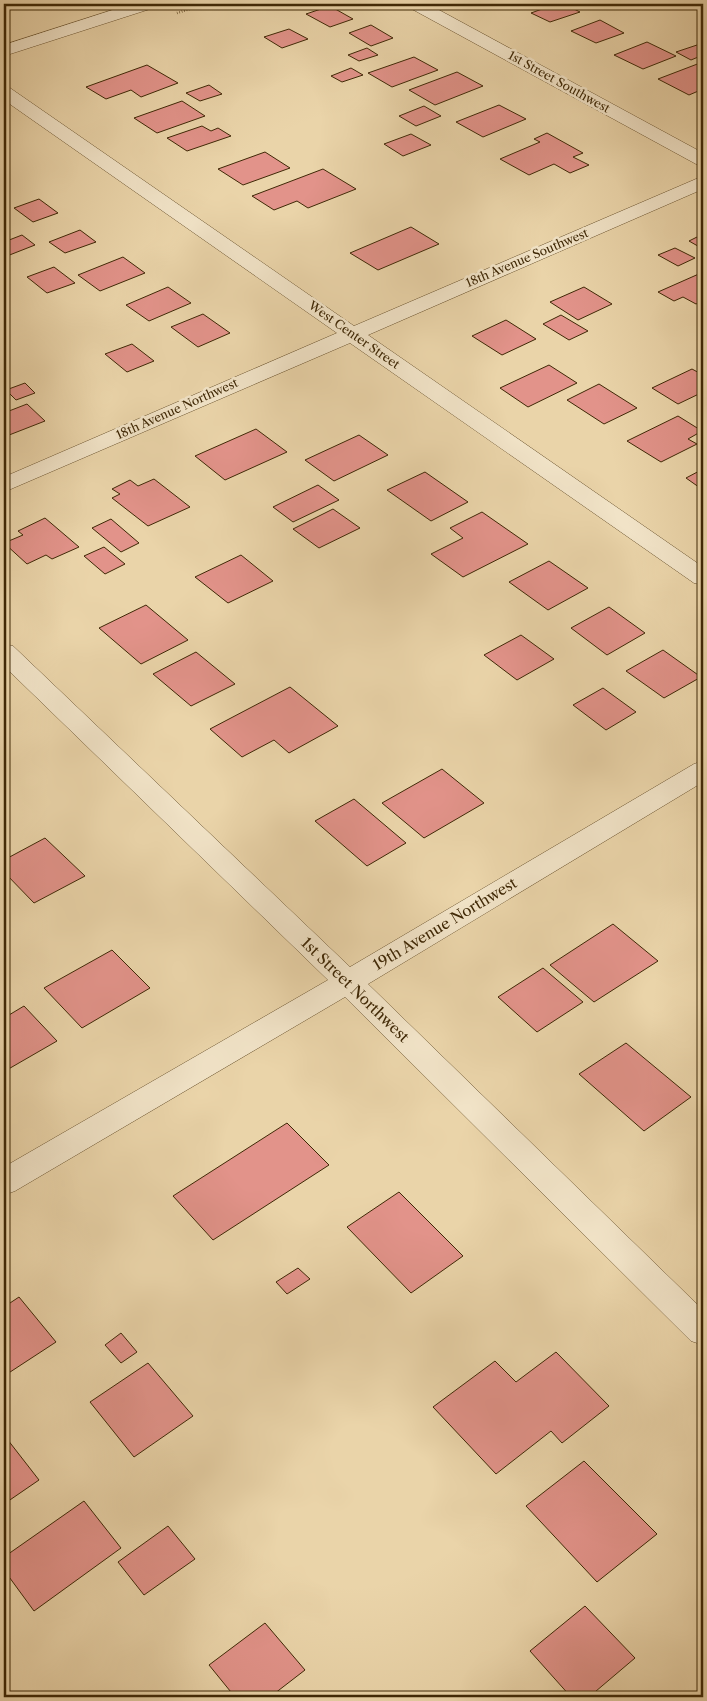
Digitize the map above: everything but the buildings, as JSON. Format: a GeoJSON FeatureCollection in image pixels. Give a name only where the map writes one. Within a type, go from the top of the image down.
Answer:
{"type":"FeatureCollection","features":[{"type":"Feature","properties":{"kind":"street"},"geometry":{"type":"LineString","coordinates":[[4,51],[147,4]]}},
{"type":"Feature","properties":{"kind":"street","name":"1st Street Southwest"},"geometry":{"type":"LineString","coordinates":[[416,4],[703,160]]}},
{"type":"Feature","properties":{"kind":"street","name":"West Center Street"},"geometry":{"type":"LineString","coordinates":[[4,92],[703,578]]}},
{"type":"Feature","properties":{"kind":"street","name":"18th Avenue Southwest"},"geometry":{"type":"LineString","coordinates":[[351,333],[703,182]]}},
{"type":"Feature","properties":{"kind":"street","name":"18th Avenue Northwest"},"geometry":{"type":"LineString","coordinates":[[4,485],[351,333]]}},
{"type":"Feature","properties":{"kind":"street","name":"1st Street Northwest"},"geometry":{"type":"LineString","coordinates":[[4,652],[348,982],[703,1331]]}},
{"type":"Feature","properties":{"kind":"street","name":"19th Avenue Northwest"},"geometry":{"type":"LineString","coordinates":[[4,1182],[348,982],[703,770]]}}]}
